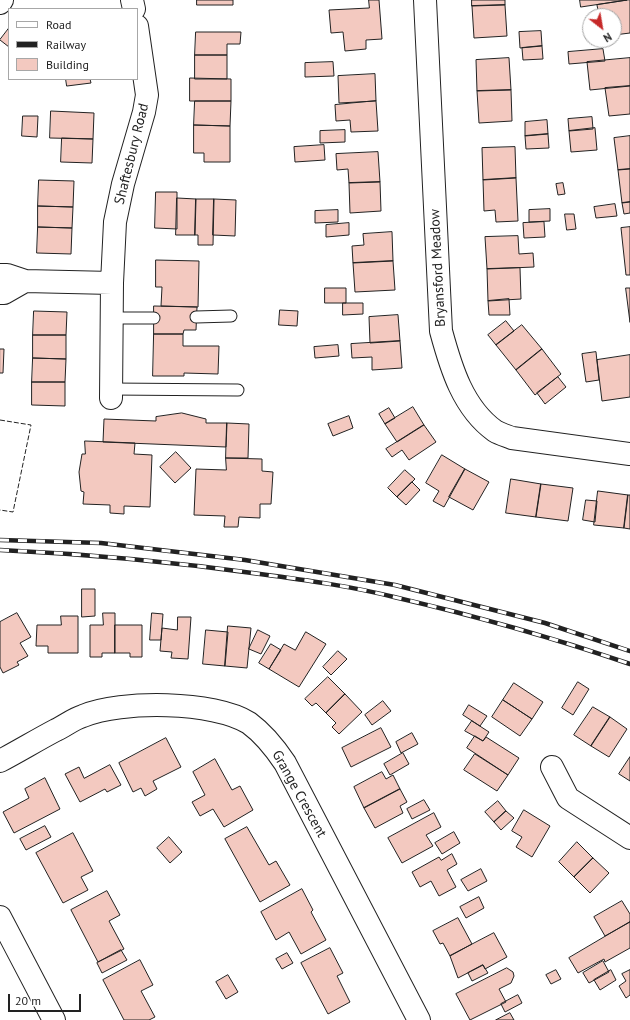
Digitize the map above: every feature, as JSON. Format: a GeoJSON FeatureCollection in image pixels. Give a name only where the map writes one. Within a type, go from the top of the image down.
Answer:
{"type":"FeatureCollection","features":[{"type":"Feature","properties":{"kind":"street","name":"Bryansford Meadow"},"geometry":{"type":"LineString","coordinates":[[425,0],[441,331],[450,362],[461,389],[476,415],[496,432],[512,438],[630,454]]}},
{"type":"Feature","properties":{"kind":"street","name":"Shaftesbury Road"},"geometry":{"type":"LineString","coordinates":[[111,394],[113,318],[112,283],[115,222],[123,184],[144,112],[147,94],[138,33]]}},
{"type":"Feature","properties":{"kind":"street"},"geometry":{"type":"LineString","coordinates":[[0,275],[7,275],[25,281],[112,283]]}},
{"type":"Feature","properties":{"kind":"street"},"geometry":{"type":"LineString","coordinates":[[0,293],[4,293],[25,281]]}},
{"type":"Feature","properties":{"kind":"street","name":"Grange Crescent"},"geometry":{"type":"LineString","coordinates":[[0,761],[83,716],[125,707],[166,705],[202,709],[232,715],[248,723],[270,743],[285,764],[419,1020]]}},
{"type":"Feature","properties":{"kind":"street"},"geometry":{"type":"LineString","coordinates":[[552,767],[568,798],[630,838]]}},
{"type":"Feature","properties":{"kind":"street"},"geometry":{"type":"LineString","coordinates":[[0,917],[54,1020]]}},
{"type":"Feature","properties":{"kind":"lane"},"geometry":{"type":"LineString","coordinates":[[196,317],[231,316]]}},
{"type":"Feature","properties":{"kind":"lane"},"geometry":{"type":"LineString","coordinates":[[113,318],[154,318]]}},
{"type":"Feature","properties":{"kind":"lane"},"geometry":{"type":"LineString","coordinates":[[111,394],[238,390]]}},
{"type":"Feature","properties":{"kind":"building"},"geometry":{"type":"Polygon","coordinates":[[[197,0],[233,0],[233,5],[197,5],[197,0]]]}},
{"type":"Feature","properties":{"kind":"building"},"geometry":{"type":"Polygon","coordinates":[[[369,0],[379,0],[382,39],[366,40],[366,49],[345,51],[343,32],[331,33],[329,10],[369,8],[369,0]]]}},
{"type":"Feature","properties":{"kind":"building"},"geometry":{"type":"Polygon","coordinates":[[[472,0],[505,0],[505,5],[472,6],[472,0]]]}},
{"type":"Feature","properties":{"kind":"building"},"geometry":{"type":"Polygon","coordinates":[[[580,0],[627,0],[581,7],[580,0]]]}},
{"type":"Feature","properties":{"kind":"building"},"geometry":{"type":"Polygon","coordinates":[[[630,0],[630,33],[622,34],[622,8],[598,8],[597,5],[630,0]]]}},
{"type":"Feature","properties":{"kind":"building"},"geometry":{"type":"Polygon","coordinates":[[[505,5],[507,36],[474,38],[472,6],[505,5]]]}},
{"type":"Feature","properties":{"kind":"building"},"geometry":{"type":"Polygon","coordinates":[[[8,29],[8,46],[0,40],[8,29]]]}},
{"type":"Feature","properties":{"kind":"building"},"geometry":{"type":"Polygon","coordinates":[[[541,31],[542,46],[520,48],[519,32],[541,31]]]}},
{"type":"Feature","properties":{"kind":"building"},"geometry":{"type":"Polygon","coordinates":[[[196,32],[241,32],[240,44],[227,44],[227,55],[195,55],[196,32]]]}},
{"type":"Feature","properties":{"kind":"building"},"geometry":{"type":"Polygon","coordinates":[[[542,46],[543,59],[523,60],[522,48],[542,46]]]}},
{"type":"Feature","properties":{"kind":"building"},"geometry":{"type":"Polygon","coordinates":[[[603,49],[605,61],[569,64],[568,52],[603,49]]]}},
{"type":"Feature","properties":{"kind":"building"},"geometry":{"type":"Polygon","coordinates":[[[195,55],[227,55],[227,79],[195,79],[195,55]]]}},
{"type":"Feature","properties":{"kind":"building"},"geometry":{"type":"Polygon","coordinates":[[[509,58],[511,90],[477,91],[476,60],[509,58]]]}},
{"type":"Feature","properties":{"kind":"building"},"geometry":{"type":"Polygon","coordinates":[[[630,58],[630,86],[590,90],[587,62],[630,58]]]}},
{"type":"Feature","properties":{"kind":"building"},"geometry":{"type":"Polygon","coordinates":[[[333,62],[334,76],[305,77],[305,63],[333,62]]]}},
{"type":"Feature","properties":{"kind":"building"},"geometry":{"type":"Polygon","coordinates":[[[375,74],[376,101],[339,103],[338,76],[375,74]]]}},
{"type":"Feature","properties":{"kind":"building"},"geometry":{"type":"Polygon","coordinates":[[[190,78],[231,79],[231,101],[190,101],[190,78]]]}},
{"type":"Feature","properties":{"kind":"building"},"geometry":{"type":"Polygon","coordinates":[[[66,80],[90,80],[91,83],[67,86],[66,80]]]}},
{"type":"Feature","properties":{"kind":"building"},"geometry":{"type":"Polygon","coordinates":[[[630,86],[630,114],[609,116],[605,88],[630,86]]]}},
{"type":"Feature","properties":{"kind":"building"},"geometry":{"type":"Polygon","coordinates":[[[511,90],[512,121],[479,123],[477,91],[511,90]]]}},
{"type":"Feature","properties":{"kind":"building"},"geometry":{"type":"Polygon","coordinates":[[[195,101],[231,101],[230,126],[194,125],[195,101]]]}},
{"type":"Feature","properties":{"kind":"building"},"geometry":{"type":"Polygon","coordinates":[[[376,101],[378,131],[351,132],[350,120],[336,121],[335,105],[376,101]]]}},
{"type":"Feature","properties":{"kind":"building"},"geometry":{"type":"Polygon","coordinates":[[[51,111],[94,113],[93,139],[50,138],[51,111]]]}},
{"type":"Feature","properties":{"kind":"building"},"geometry":{"type":"Polygon","coordinates":[[[23,116],[38,116],[37,137],[22,136],[23,116]]]}},
{"type":"Feature","properties":{"kind":"building"},"geometry":{"type":"Polygon","coordinates":[[[592,117],[593,129],[569,131],[568,119],[592,117]]]}},
{"type":"Feature","properties":{"kind":"building"},"geometry":{"type":"Polygon","coordinates":[[[547,120],[548,134],[525,136],[525,122],[547,120]]]}},
{"type":"Feature","properties":{"kind":"building"},"geometry":{"type":"Polygon","coordinates":[[[194,125],[230,126],[230,162],[204,162],[204,153],[194,153],[194,125]]]}},
{"type":"Feature","properties":{"kind":"building"},"geometry":{"type":"Polygon","coordinates":[[[595,128],[597,150],[571,152],[569,131],[595,128]]]}},
{"type":"Feature","properties":{"kind":"building"},"geometry":{"type":"Polygon","coordinates":[[[345,130],[345,142],[320,143],[320,131],[345,130]]]}},
{"type":"Feature","properties":{"kind":"building"},"geometry":{"type":"Polygon","coordinates":[[[548,134],[549,148],[526,149],[525,136],[548,134]]]}},
{"type":"Feature","properties":{"kind":"building"},"geometry":{"type":"Polygon","coordinates":[[[630,136],[630,169],[618,170],[614,138],[630,136]]]}},
{"type":"Feature","properties":{"kind":"building"},"geometry":{"type":"Polygon","coordinates":[[[62,138],[93,139],[92,163],[61,162],[62,138]]]}},
{"type":"Feature","properties":{"kind":"building"},"geometry":{"type":"Polygon","coordinates":[[[324,145],[325,160],[295,162],[294,147],[324,145]]]}},
{"type":"Feature","properties":{"kind":"building"},"geometry":{"type":"Polygon","coordinates":[[[515,147],[516,178],[483,180],[482,148],[515,147]]]}},
{"type":"Feature","properties":{"kind":"building"},"geometry":{"type":"Polygon","coordinates":[[[378,152],[380,182],[349,183],[348,169],[337,170],[336,154],[378,152]]]}},
{"type":"Feature","properties":{"kind":"building"},"geometry":{"type":"Polygon","coordinates":[[[630,169],[630,202],[622,203],[618,170],[630,169]]]}},
{"type":"Feature","properties":{"kind":"building"},"geometry":{"type":"Polygon","coordinates":[[[516,178],[518,221],[496,222],[495,210],[484,211],[483,180],[516,178]]]}},
{"type":"Feature","properties":{"kind":"building"},"geometry":{"type":"Polygon","coordinates":[[[39,180],[74,181],[73,207],[38,206],[39,180]]]}},
{"type":"Feature","properties":{"kind":"building"},"geometry":{"type":"Polygon","coordinates":[[[380,182],[381,211],[350,213],[349,183],[380,182]]]}},
{"type":"Feature","properties":{"kind":"building"},"geometry":{"type":"Polygon","coordinates":[[[563,183],[565,194],[558,195],[556,184],[563,183]]]}},
{"type":"Feature","properties":{"kind":"building"},"geometry":{"type":"Polygon","coordinates":[[[156,192],[177,192],[177,229],[155,228],[156,192]]]}},
{"type":"Feature","properties":{"kind":"building"},"geometry":{"type":"Polygon","coordinates":[[[177,198],[196,199],[195,235],[176,235],[177,198]]]}},
{"type":"Feature","properties":{"kind":"building"},"geometry":{"type":"Polygon","coordinates":[[[196,199],[214,199],[213,245],[198,245],[198,235],[195,235],[196,199]]]}},
{"type":"Feature","properties":{"kind":"building"},"geometry":{"type":"Polygon","coordinates":[[[214,199],[236,200],[235,236],[213,235],[214,199]]]}},
{"type":"Feature","properties":{"kind":"building"},"geometry":{"type":"Polygon","coordinates":[[[630,202],[630,213],[624,214],[622,203],[630,202]]]}},
{"type":"Feature","properties":{"kind":"building"},"geometry":{"type":"Polygon","coordinates":[[[615,204],[617,216],[596,218],[594,207],[615,204]]]}},
{"type":"Feature","properties":{"kind":"building"},"geometry":{"type":"Polygon","coordinates":[[[38,206],[73,207],[72,228],[38,227],[38,206]]]}},
{"type":"Feature","properties":{"kind":"building"},"geometry":{"type":"Polygon","coordinates":[[[550,209],[550,221],[529,222],[529,210],[550,209]]]}},
{"type":"Feature","properties":{"kind":"building"},"geometry":{"type":"Polygon","coordinates":[[[338,210],[338,222],[315,223],[315,211],[338,210]]]}},
{"type":"Feature","properties":{"kind":"building"},"geometry":{"type":"Polygon","coordinates":[[[565,214],[574,214],[576,229],[567,230],[565,214]]]}},
{"type":"Feature","properties":{"kind":"building"},"geometry":{"type":"Polygon","coordinates":[[[544,222],[545,237],[524,238],[523,223],[544,222]]]}},
{"type":"Feature","properties":{"kind":"building"},"geometry":{"type":"Polygon","coordinates":[[[349,223],[349,235],[326,237],[326,225],[349,223]]]}},
{"type":"Feature","properties":{"kind":"building"},"geometry":{"type":"Polygon","coordinates":[[[38,227],[72,228],[71,254],[37,253],[38,227]]]}},
{"type":"Feature","properties":{"kind":"building"},"geometry":{"type":"Polygon","coordinates":[[[630,227],[630,275],[626,275],[621,228],[630,227]]]}},
{"type":"Feature","properties":{"kind":"building"},"geometry":{"type":"Polygon","coordinates":[[[392,232],[393,261],[353,263],[352,246],[364,245],[363,234],[392,232]]]}},
{"type":"Feature","properties":{"kind":"building"},"geometry":{"type":"Polygon","coordinates":[[[518,236],[519,254],[533,253],[534,267],[487,269],[485,237],[518,236]]]}},
{"type":"Feature","properties":{"kind":"building"},"geometry":{"type":"Polygon","coordinates":[[[156,260],[199,261],[198,307],[161,306],[162,287],[156,287],[156,260]]]}},
{"type":"Feature","properties":{"kind":"building"},"geometry":{"type":"Polygon","coordinates":[[[393,261],[395,290],[355,292],[353,263],[393,261]]]}},
{"type":"Feature","properties":{"kind":"building"},"geometry":{"type":"Polygon","coordinates":[[[520,268],[521,299],[488,301],[487,269],[520,268]]]}},
{"type":"Feature","properties":{"kind":"building"},"geometry":{"type":"Polygon","coordinates":[[[325,288],[346,288],[346,303],[325,303],[325,288]]]}},
{"type":"Feature","properties":{"kind":"building"},"geometry":{"type":"Polygon","coordinates":[[[626,288],[630,288],[630,322],[626,288]]]}},
{"type":"Feature","properties":{"kind":"building"},"geometry":{"type":"Polygon","coordinates":[[[509,299],[510,315],[489,315],[488,301],[509,299]]]}},
{"type":"Feature","properties":{"kind":"building"},"geometry":{"type":"Polygon","coordinates":[[[343,303],[363,303],[363,314],[343,315],[343,303]]]}},
{"type":"Feature","properties":{"kind":"building"},"geometry":{"type":"Polygon","coordinates":[[[154,306],[197,307],[196,330],[184,330],[183,334],[154,334],[154,306]]]}},
{"type":"Feature","properties":{"kind":"building"},"geometry":{"type":"Polygon","coordinates":[[[280,310],[298,311],[297,326],[279,325],[280,310]]]}},
{"type":"Feature","properties":{"kind":"building"},"geometry":{"type":"Polygon","coordinates":[[[34,311],[67,312],[66,335],[33,335],[34,311]]]}},
{"type":"Feature","properties":{"kind":"building"},"geometry":{"type":"Polygon","coordinates":[[[398,315],[400,341],[370,343],[369,317],[398,315]]]}},
{"type":"Feature","properties":{"kind":"building"},"geometry":{"type":"Polygon","coordinates":[[[506,321],[514,331],[496,345],[488,335],[506,321]]]}},
{"type":"Feature","properties":{"kind":"building"},"geometry":{"type":"Polygon","coordinates":[[[522,325],[542,349],[516,370],[496,345],[522,325]]]}},
{"type":"Feature","properties":{"kind":"building"},"geometry":{"type":"Polygon","coordinates":[[[154,334],[183,334],[183,346],[219,346],[218,374],[184,373],[184,376],[153,376],[154,334]]]}},
{"type":"Feature","properties":{"kind":"building"},"geometry":{"type":"Polygon","coordinates":[[[33,335],[66,335],[66,359],[33,358],[33,335]]]}},
{"type":"Feature","properties":{"kind":"building"},"geometry":{"type":"Polygon","coordinates":[[[400,341],[402,368],[372,370],[372,357],[352,358],[351,344],[400,341]]]}},
{"type":"Feature","properties":{"kind":"building"},"geometry":{"type":"Polygon","coordinates":[[[338,345],[339,356],[315,358],[314,347],[338,345]]]}},
{"type":"Feature","properties":{"kind":"building"},"geometry":{"type":"Polygon","coordinates":[[[0,349],[4,349],[3,373],[0,373],[0,349]]]}},
{"type":"Feature","properties":{"kind":"building"},"geometry":{"type":"Polygon","coordinates":[[[542,349],[561,374],[535,395],[516,370],[542,349]]]}},
{"type":"Feature","properties":{"kind":"building"},"geometry":{"type":"Polygon","coordinates":[[[596,352],[599,380],[586,382],[582,354],[596,352]]]}},
{"type":"Feature","properties":{"kind":"building"},"geometry":{"type":"Polygon","coordinates":[[[630,355],[630,397],[602,401],[597,360],[630,355]]]}},
{"type":"Feature","properties":{"kind":"building"},"geometry":{"type":"Polygon","coordinates":[[[33,358],[66,359],[65,382],[32,382],[33,358]]]}},
{"type":"Feature","properties":{"kind":"building"},"geometry":{"type":"Polygon","coordinates":[[[558,377],[566,387],[545,404],[537,393],[558,377]]]}},
{"type":"Feature","properties":{"kind":"building"},"geometry":{"type":"Polygon","coordinates":[[[32,382],[65,382],[65,406],[32,405],[32,382]]]}},
{"type":"Feature","properties":{"kind":"building"},"geometry":{"type":"Polygon","coordinates":[[[413,407],[424,425],[397,442],[385,424],[413,407]]]}},
{"type":"Feature","properties":{"kind":"building"},"geometry":{"type":"Polygon","coordinates":[[[389,408],[395,418],[385,424],[379,414],[389,408]]]}},
{"type":"Feature","properties":{"kind":"building"},"geometry":{"type":"Polygon","coordinates":[[[182,413],[206,419],[206,423],[227,423],[226,447],[103,442],[104,419],[156,421],[156,417],[182,413]]]}},
{"type":"Feature","properties":{"kind":"building"},"geometry":{"type":"Polygon","coordinates":[[[349,416],[353,428],[333,436],[328,424],[349,416]]]}},
{"type":"Feature","properties":{"kind":"building"},"geometry":{"type":"Polygon","coordinates":[[[227,423],[249,424],[248,458],[226,458],[227,423]]]}},
{"type":"Feature","properties":{"kind":"building"},"geometry":{"type":"Polygon","coordinates":[[[424,425],[436,442],[409,460],[402,450],[392,457],[386,449],[424,425]]]}},
{"type":"Feature","properties":{"kind":"building"},"geometry":{"type":"Polygon","coordinates":[[[85,441],[135,443],[134,454],[152,455],[150,507],[124,506],[124,514],[110,513],[110,505],[83,504],[84,492],[81,491],[79,472],[82,454],[85,454],[85,441]]]}},
{"type":"Feature","properties":{"kind":"building"},"geometry":{"type":"Polygon","coordinates":[[[176,452],[191,468],[175,483],[160,467],[176,452]]]}},
{"type":"Feature","properties":{"kind":"building"},"geometry":{"type":"Polygon","coordinates":[[[442,455],[465,469],[444,507],[433,501],[439,491],[426,483],[442,455]]]}},
{"type":"Feature","properties":{"kind":"building"},"geometry":{"type":"Polygon","coordinates":[[[226,458],[262,459],[262,471],[273,472],[271,504],[260,504],[260,518],[239,517],[238,527],[224,527],[225,516],[194,515],[196,469],[226,470],[226,458]]]}},
{"type":"Feature","properties":{"kind":"building"},"geometry":{"type":"Polygon","coordinates":[[[465,469],[489,482],[473,510],[449,497],[465,469]]]}},
{"type":"Feature","properties":{"kind":"building"},"geometry":{"type":"Polygon","coordinates":[[[405,470],[415,479],[397,497],[388,488],[405,470]]]}},
{"type":"Feature","properties":{"kind":"building"},"geometry":{"type":"Polygon","coordinates":[[[511,479],[541,484],[536,517],[506,513],[511,479]]]}},
{"type":"Feature","properties":{"kind":"building"},"geometry":{"type":"Polygon","coordinates":[[[412,482],[420,490],[406,505],[397,497],[412,482]]]}},
{"type":"Feature","properties":{"kind":"building"},"geometry":{"type":"Polygon","coordinates":[[[541,484],[573,488],[568,521],[536,517],[541,484]]]}},
{"type":"Feature","properties":{"kind":"building"},"geometry":{"type":"Polygon","coordinates":[[[598,491],[628,495],[624,528],[594,525],[598,491]]]}},
{"type":"Feature","properties":{"kind":"building"},"geometry":{"type":"Polygon","coordinates":[[[628,495],[630,495],[630,529],[624,528],[628,495]]]}},
{"type":"Feature","properties":{"kind":"building"},"geometry":{"type":"Polygon","coordinates":[[[586,500],[597,501],[595,522],[583,520],[586,500]]]}},
{"type":"Feature","properties":{"kind":"building"},"geometry":{"type":"Polygon","coordinates":[[[82,589],[95,589],[95,616],[82,617],[82,589]]]}},
{"type":"Feature","properties":{"kind":"building"},"geometry":{"type":"Polygon","coordinates":[[[17,613],[31,637],[20,643],[28,656],[17,662],[19,665],[3,673],[0,667],[0,622],[17,613]]]}},
{"type":"Feature","properties":{"kind":"building"},"geometry":{"type":"Polygon","coordinates":[[[103,613],[115,613],[115,653],[102,653],[102,657],[90,657],[90,625],[103,625],[103,613]]]}},
{"type":"Feature","properties":{"kind":"building"},"geometry":{"type":"Polygon","coordinates":[[[152,613],[163,614],[161,640],[150,640],[152,613]]]}},
{"type":"Feature","properties":{"kind":"building"},"geometry":{"type":"Polygon","coordinates":[[[61,616],[78,616],[78,653],[48,653],[48,646],[36,646],[37,625],[61,625],[61,616]]]}},
{"type":"Feature","properties":{"kind":"building"},"geometry":{"type":"Polygon","coordinates":[[[178,617],[191,617],[188,659],[171,658],[172,652],[160,651],[162,628],[177,630],[178,617]]]}},
{"type":"Feature","properties":{"kind":"building"},"geometry":{"type":"Polygon","coordinates":[[[115,625],[142,625],[142,657],[130,657],[130,653],[115,653],[115,625]]]}},
{"type":"Feature","properties":{"kind":"building"},"geometry":{"type":"Polygon","coordinates":[[[228,626],[251,628],[247,668],[225,666],[228,626]]]}},
{"type":"Feature","properties":{"kind":"building"},"geometry":{"type":"Polygon","coordinates":[[[206,630],[228,632],[225,666],[203,664],[206,630]]]}},
{"type":"Feature","properties":{"kind":"building"},"geometry":{"type":"Polygon","coordinates":[[[258,630],[270,636],[261,654],[249,649],[258,630]]]}},
{"type":"Feature","properties":{"kind":"building"},"geometry":{"type":"Polygon","coordinates":[[[306,632],[326,644],[299,687],[269,669],[284,644],[295,650],[306,632]]]}},
{"type":"Feature","properties":{"kind":"building"},"geometry":{"type":"Polygon","coordinates":[[[271,644],[281,650],[269,669],[259,663],[271,644]]]}},
{"type":"Feature","properties":{"kind":"building"},"geometry":{"type":"Polygon","coordinates":[[[338,651],[347,659],[331,675],[323,667],[338,651]]]}},
{"type":"Feature","properties":{"kind":"building"},"geometry":{"type":"Polygon","coordinates":[[[328,677],[345,694],[326,713],[316,703],[312,706],[305,699],[328,677]]]}},
{"type":"Feature","properties":{"kind":"building"},"geometry":{"type":"Polygon","coordinates":[[[578,682],[589,689],[573,715],[562,708],[578,682]]]}},
{"type":"Feature","properties":{"kind":"building"},"geometry":{"type":"Polygon","coordinates":[[[514,683],[543,702],[532,719],[503,700],[514,683]]]}},
{"type":"Feature","properties":{"kind":"building"},"geometry":{"type":"Polygon","coordinates":[[[345,694],[362,712],[339,734],[332,727],[336,723],[326,713],[345,694]]]}},
{"type":"Feature","properties":{"kind":"building"},"geometry":{"type":"Polygon","coordinates":[[[503,700],[532,719],[520,736],[492,717],[503,700]]]}},
{"type":"Feature","properties":{"kind":"building"},"geometry":{"type":"Polygon","coordinates":[[[383,701],[391,711],[372,725],[365,715],[383,701]]]}},
{"type":"Feature","properties":{"kind":"building"},"geometry":{"type":"Polygon","coordinates":[[[469,705],[487,716],[480,726],[463,715],[469,705]]]}},
{"type":"Feature","properties":{"kind":"building"},"geometry":{"type":"Polygon","coordinates":[[[593,707],[610,717],[591,746],[574,735],[593,707]]]}},
{"type":"Feature","properties":{"kind":"building"},"geometry":{"type":"Polygon","coordinates":[[[610,717],[627,729],[609,757],[591,746],[610,717]]]}},
{"type":"Feature","properties":{"kind":"building"},"geometry":{"type":"Polygon","coordinates":[[[472,721],[489,732],[483,741],[465,731],[472,721]]]}},
{"type":"Feature","properties":{"kind":"building"},"geometry":{"type":"Polygon","coordinates":[[[381,728],[391,747],[351,767],[342,748],[381,728]]]}},
{"type":"Feature","properties":{"kind":"building"},"geometry":{"type":"Polygon","coordinates":[[[412,733],[418,744],[401,753],[396,742],[412,733]]]}},
{"type":"Feature","properties":{"kind":"building"},"geometry":{"type":"Polygon","coordinates":[[[475,736],[483,741],[486,737],[519,758],[508,775],[467,748],[475,736]]]}},
{"type":"Feature","properties":{"kind":"building"},"geometry":{"type":"Polygon","coordinates":[[[166,738],[181,767],[153,781],[157,789],[145,796],[141,788],[133,792],[119,763],[166,738]]]}},
{"type":"Feature","properties":{"kind":"building"},"geometry":{"type":"Polygon","coordinates":[[[403,753],[409,764],[390,775],[384,764],[403,753]]]}},
{"type":"Feature","properties":{"kind":"building"},"geometry":{"type":"Polygon","coordinates":[[[475,754],[508,775],[497,791],[464,770],[475,754]]]}},
{"type":"Feature","properties":{"kind":"building"},"geometry":{"type":"Polygon","coordinates":[[[630,757],[630,781],[619,774],[630,757]]]}},
{"type":"Feature","properties":{"kind":"building"},"geometry":{"type":"Polygon","coordinates":[[[215,759],[232,790],[240,786],[253,810],[224,827],[213,809],[200,816],[192,802],[205,795],[193,772],[215,759]]]}},
{"type":"Feature","properties":{"kind":"building"},"geometry":{"type":"Polygon","coordinates":[[[110,765],[121,785],[107,792],[105,789],[80,802],[65,774],[79,767],[84,778],[110,765]]]}},
{"type":"Feature","properties":{"kind":"building"},"geometry":{"type":"Polygon","coordinates":[[[382,772],[386,779],[393,775],[400,789],[364,808],[354,787],[382,772]]]}},
{"type":"Feature","properties":{"kind":"building"},"geometry":{"type":"Polygon","coordinates":[[[45,778],[60,809],[14,833],[3,812],[29,798],[25,789],[45,778]]]}},
{"type":"Feature","properties":{"kind":"building"},"geometry":{"type":"Polygon","coordinates":[[[400,789],[407,802],[400,806],[403,813],[375,828],[364,808],[400,789]]]}},
{"type":"Feature","properties":{"kind":"building"},"geometry":{"type":"Polygon","coordinates":[[[424,800],[430,810],[412,819],[407,809],[424,800]]]}},
{"type":"Feature","properties":{"kind":"building"},"geometry":{"type":"Polygon","coordinates":[[[498,801],[506,811],[494,822],[485,812],[498,801]]]}},
{"type":"Feature","properties":{"kind":"building"},"geometry":{"type":"Polygon","coordinates":[[[524,810],[550,826],[532,857],[516,847],[522,837],[512,831],[524,810]]]}},
{"type":"Feature","properties":{"kind":"building"},"geometry":{"type":"Polygon","coordinates":[[[506,811],[514,818],[501,830],[494,822],[506,811]]]}},
{"type":"Feature","properties":{"kind":"building"},"geometry":{"type":"Polygon","coordinates":[[[434,813],[441,827],[426,835],[433,846],[402,863],[388,838],[434,813]]]}},
{"type":"Feature","properties":{"kind":"building"},"geometry":{"type":"Polygon","coordinates":[[[45,826],[51,837],[26,850],[20,839],[45,826]]]}},
{"type":"Feature","properties":{"kind":"building"},"geometry":{"type":"Polygon","coordinates":[[[247,827],[269,865],[276,861],[290,885],[260,902],[225,839],[247,827]]]}},
{"type":"Feature","properties":{"kind":"building"},"geometry":{"type":"Polygon","coordinates":[[[454,832],[460,843],[442,854],[435,843],[454,832]]]}},
{"type":"Feature","properties":{"kind":"building"},"geometry":{"type":"Polygon","coordinates":[[[73,833],[93,871],[81,877],[88,890],[63,903],[36,853],[73,833]]]}},
{"type":"Feature","properties":{"kind":"building"},"geometry":{"type":"Polygon","coordinates":[[[169,837],[182,852],[170,863],[157,848],[169,837]]]}},
{"type":"Feature","properties":{"kind":"building"},"geometry":{"type":"Polygon","coordinates":[[[577,842],[593,858],[574,877],[559,862],[577,842]]]}},
{"type":"Feature","properties":{"kind":"building"},"geometry":{"type":"Polygon","coordinates":[[[452,854],[457,864],[447,870],[456,887],[439,896],[431,881],[420,887],[412,872],[439,857],[441,860],[452,854]]]}},
{"type":"Feature","properties":{"kind":"building"},"geometry":{"type":"Polygon","coordinates":[[[593,858],[609,873],[590,893],[574,877],[593,858]]]}},
{"type":"Feature","properties":{"kind":"building"},"geometry":{"type":"Polygon","coordinates":[[[481,869],[487,881],[468,891],[461,880],[481,869]]]}},
{"type":"Feature","properties":{"kind":"building"},"geometry":{"type":"Polygon","coordinates":[[[302,889],[313,910],[311,912],[326,940],[301,954],[289,932],[276,940],[261,912],[302,889]]]}},
{"type":"Feature","properties":{"kind":"building"},"geometry":{"type":"Polygon","coordinates":[[[107,891],[120,915],[109,921],[124,949],[98,962],[71,910],[107,891]]]}},
{"type":"Feature","properties":{"kind":"building"},"geometry":{"type":"Polygon","coordinates":[[[479,897],[484,908],[466,918],[460,907],[479,897]]]}},
{"type":"Feature","properties":{"kind":"building"},"geometry":{"type":"Polygon","coordinates":[[[622,901],[630,914],[630,922],[605,936],[594,917],[622,901]]]}},
{"type":"Feature","properties":{"kind":"building"},"geometry":{"type":"Polygon","coordinates":[[[458,918],[472,944],[450,956],[443,943],[440,944],[433,931],[458,918]]]}},
{"type":"Feature","properties":{"kind":"building"},"geometry":{"type":"Polygon","coordinates":[[[630,922],[630,948],[605,962],[604,959],[578,973],[569,958],[630,922]]]}},
{"type":"Feature","properties":{"kind":"building"},"geometry":{"type":"Polygon","coordinates":[[[494,933],[507,957],[485,969],[483,965],[458,978],[450,956],[494,933]]]}},
{"type":"Feature","properties":{"kind":"building"},"geometry":{"type":"Polygon","coordinates":[[[330,948],[343,973],[337,976],[350,1002],[328,1014],[301,963],[330,948]]]}},
{"type":"Feature","properties":{"kind":"building"},"geometry":{"type":"Polygon","coordinates":[[[121,950],[127,960],[102,973],[97,963],[121,950]]]}},
{"type":"Feature","properties":{"kind":"building"},"geometry":{"type":"Polygon","coordinates":[[[287,953],[293,963],[282,969],[276,959],[287,953]]]}},
{"type":"Feature","properties":{"kind":"building"},"geometry":{"type":"Polygon","coordinates":[[[140,960],[153,985],[141,991],[155,1017],[149,1020],[124,1020],[103,980],[140,960]]]}},
{"type":"Feature","properties":{"kind":"building"},"geometry":{"type":"Polygon","coordinates":[[[603,961],[609,972],[589,983],[583,973],[603,961]]]}},
{"type":"Feature","properties":{"kind":"building"},"geometry":{"type":"Polygon","coordinates":[[[483,965],[488,973],[472,981],[468,973],[483,965]]]}},
{"type":"Feature","properties":{"kind":"building"},"geometry":{"type":"Polygon","coordinates":[[[507,968],[513,972],[514,976],[511,983],[499,989],[506,1002],[470,1020],[456,994],[507,968]]]}},
{"type":"Feature","properties":{"kind":"building"},"geometry":{"type":"Polygon","coordinates":[[[556,970],[561,979],[551,984],[546,975],[556,970]]]}},
{"type":"Feature","properties":{"kind":"building"},"geometry":{"type":"Polygon","coordinates":[[[611,970],[616,980],[600,990],[594,980],[611,970]]]}},
{"type":"Feature","properties":{"kind":"building"},"geometry":{"type":"Polygon","coordinates":[[[630,970],[630,995],[626,998],[619,986],[626,981],[622,974],[630,970]]]}},
{"type":"Feature","properties":{"kind":"building"},"geometry":{"type":"Polygon","coordinates":[[[228,975],[238,992],[226,999],[216,982],[228,975]]]}},
{"type":"Feature","properties":{"kind":"building"},"geometry":{"type":"Polygon","coordinates":[[[518,995],[522,1003],[505,1012],[501,1004],[518,995]]]}},
{"type":"Feature","properties":{"kind":"building"},"geometry":{"type":"Polygon","coordinates":[[[510,1013],[514,1020],[496,1020],[510,1013]]]}},
{"type":"Feature","properties":{"kind":"railway"},"geometry":{"type":"LineString","coordinates":[[0,540],[101,543],[245,560],[395,585],[545,623],[630,651]]}},
{"type":"Feature","properties":{"kind":"railway"},"geometry":{"type":"LineString","coordinates":[[0,550],[98,556],[163,562],[344,586],[483,619],[630,664]]}},
{"type":"Feature","properties":{"kind":"fence"},"geometry":{"type":"LineString","coordinates":[[0,420],[31,425],[13,512],[0,510]]}}]}
